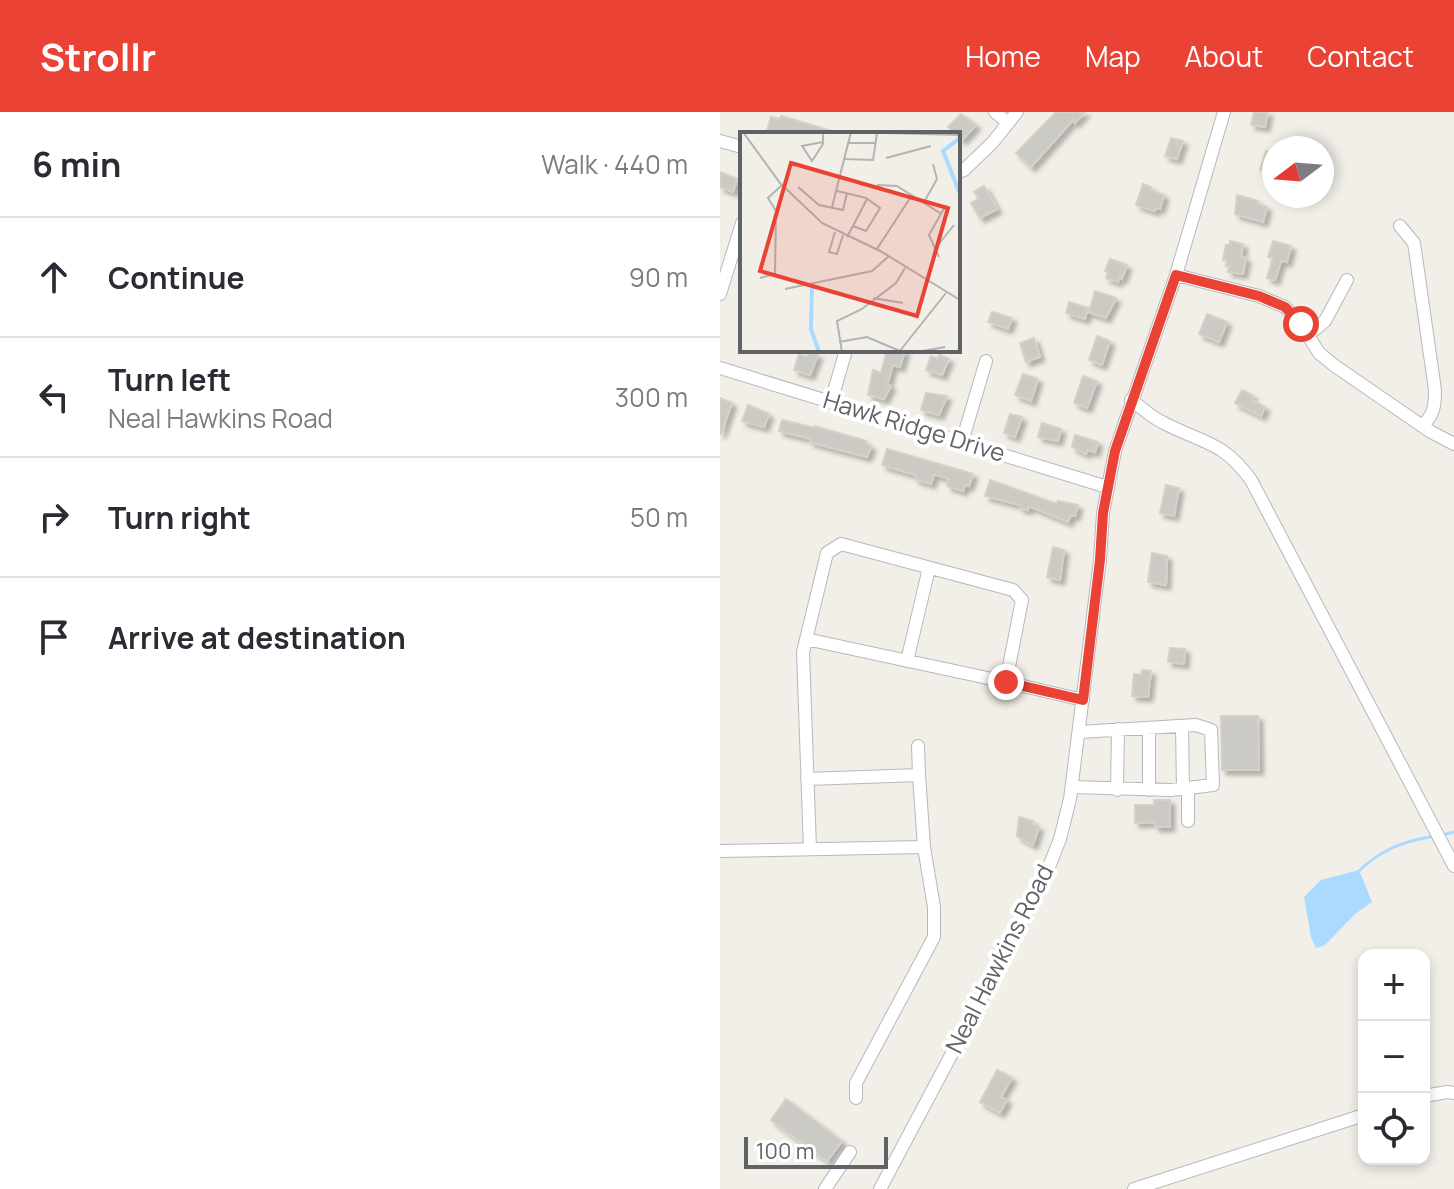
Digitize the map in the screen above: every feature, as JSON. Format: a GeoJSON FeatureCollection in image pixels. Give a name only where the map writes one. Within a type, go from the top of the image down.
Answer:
{"type":"FeatureCollection","features":[{"type":"Feature","properties":{"kind":"street"},"geometry":{"type":"LineString","coordinates":[[995,112],[1008,123]]}},
{"type":"Feature","properties":{"kind":"street"},"geometry":{"type":"LineString","coordinates":[[960,171],[984,151],[1017,112]]}},
{"type":"Feature","properties":{"kind":"street","name":"Neal Hawkins Road"},"geometry":{"type":"LineString","coordinates":[[880,1189],[1043,882],[1060,839],[1072,787],[1107,487],[1131,400],[1176,275],[1224,112]]}},
{"type":"Feature","properties":{"kind":"street"},"geometry":{"type":"LineString","coordinates":[[720,141],[740,146]]}},
{"type":"Feature","properties":{"kind":"street"},"geometry":{"type":"LineString","coordinates":[[1400,226],[1414,243],[1435,390],[1435,408],[1422,426]]}},
{"type":"Feature","properties":{"kind":"street"},"geometry":{"type":"LineString","coordinates":[[720,294],[722,278],[740,228]]}},
{"type":"Feature","properties":{"kind":"street"},"geometry":{"type":"LineString","coordinates":[[1176,275],[1259,296],[1285,307],[1301,324],[1319,353],[1335,366],[1422,426],[1454,444]]}},
{"type":"Feature","properties":{"kind":"street"},"geometry":{"type":"LineString","coordinates":[[1308,335],[1325,321],[1347,280]]}},
{"type":"Feature","properties":{"kind":"street"},"geometry":{"type":"LineString","coordinates":[[831,402],[845,352]]}},
{"type":"Feature","properties":{"kind":"street"},"geometry":{"type":"LineString","coordinates":[[962,442],[986,361]]}},
{"type":"Feature","properties":{"kind":"street","name":"Hawk Ridge Drive"},"geometry":{"type":"LineString","coordinates":[[720,368],[1107,487]]}},
{"type":"Feature","properties":{"kind":"street"},"geometry":{"type":"LineString","coordinates":[[1131,400],[1161,422],[1224,451],[1251,480],[1454,866]]}},
{"type":"Feature","properties":{"kind":"street"},"geometry":{"type":"LineString","coordinates":[[810,849],[803,652],[827,553],[841,544],[1013,590],[1022,600],[1006,682]]}},
{"type":"Feature","properties":{"kind":"street"},"geometry":{"type":"LineString","coordinates":[[907,661],[929,568]]}},
{"type":"Feature","properties":{"kind":"street"},"geometry":{"type":"LineString","coordinates":[[806,639],[1083,700]]}},
{"type":"Feature","properties":{"kind":"street"},"geometry":{"type":"LineString","coordinates":[[1072,787],[1149,790],[1213,785],[1211,730],[1196,725],[1079,732]]}},
{"type":"Feature","properties":{"kind":"street"},"geometry":{"type":"LineString","coordinates":[[1182,726],[1188,821]]}},
{"type":"Feature","properties":{"kind":"street"},"geometry":{"type":"LineString","coordinates":[[1149,728],[1149,790]]}},
{"type":"Feature","properties":{"kind":"street"},"geometry":{"type":"LineString","coordinates":[[1117,790],[1118,729]]}},
{"type":"Feature","properties":{"kind":"street"},"geometry":{"type":"LineString","coordinates":[[856,1098],[856,1083],[934,937],[934,907],[924,847],[918,746]]}},
{"type":"Feature","properties":{"kind":"street"},"geometry":{"type":"LineString","coordinates":[[807,779],[919,775]]}},
{"type":"Feature","properties":{"kind":"street"},"geometry":{"type":"LineString","coordinates":[[720,851],[924,847]]}},
{"type":"Feature","properties":{"kind":"street"},"geometry":{"type":"LineString","coordinates":[[1430,1095],[1454,1093]]}},
{"type":"Feature","properties":{"kind":"street"},"geometry":{"type":"LineString","coordinates":[[1134,1189],[1358,1117]]}},
{"type":"Feature","properties":{"kind":"street"},"geometry":{"type":"LineString","coordinates":[[825,1189],[850,1152]]}},
{"type":"Feature","properties":{"kind":"water"},"geometry":{"type":"Polygon","coordinates":[[[1359,870],[1372,902],[1355,914],[1325,945],[1316,948],[1304,897],[1321,880],[1359,870]]]}},
{"type":"Feature","properties":{"kind":"building"},"geometry":{"type":"Polygon","coordinates":[[[1056,112],[1085,112],[1075,123],[1073,120],[1031,167],[1016,153],[1056,112]]]}},
{"type":"Feature","properties":{"kind":"building"},"geometry":{"type":"Polygon","coordinates":[[[1254,112],[1268,112],[1265,127],[1251,125],[1254,112]]]}},
{"type":"Feature","properties":{"kind":"building"},"geometry":{"type":"Polygon","coordinates":[[[961,114],[976,125],[962,140],[960,132],[953,132],[948,127],[961,114]]]}},
{"type":"Feature","properties":{"kind":"building"},"geometry":{"type":"Polygon","coordinates":[[[781,116],[835,132],[767,130],[771,117],[780,119],[781,116]]]}},
{"type":"Feature","properties":{"kind":"building"},"geometry":{"type":"Polygon","coordinates":[[[1171,138],[1183,141],[1177,159],[1165,156],[1171,138]]]}},
{"type":"Feature","properties":{"kind":"building"},"geometry":{"type":"Polygon","coordinates":[[[720,172],[737,179],[733,192],[720,187],[720,172]]]}},
{"type":"Feature","properties":{"kind":"building"},"geometry":{"type":"Polygon","coordinates":[[[1143,184],[1164,195],[1160,209],[1156,208],[1155,211],[1136,205],[1143,184]]]}},
{"type":"Feature","properties":{"kind":"building"},"geometry":{"type":"Polygon","coordinates":[[[984,186],[997,209],[980,218],[971,203],[979,198],[974,192],[984,186]]]}},
{"type":"Feature","properties":{"kind":"building"},"geometry":{"type":"Polygon","coordinates":[[[1237,195],[1258,201],[1262,208],[1267,208],[1263,222],[1235,214],[1237,195]]]}},
{"type":"Feature","properties":{"kind":"building"},"geometry":{"type":"Polygon","coordinates":[[[1230,241],[1243,244],[1241,257],[1246,258],[1243,274],[1228,272],[1230,266],[1226,266],[1227,260],[1223,260],[1230,241]]]}},
{"type":"Feature","properties":{"kind":"building"},"geometry":{"type":"Polygon","coordinates":[[[1273,241],[1291,246],[1287,262],[1281,261],[1275,280],[1267,278],[1273,258],[1268,257],[1273,241]]]}},
{"type":"Feature","properties":{"kind":"building"},"geometry":{"type":"Polygon","coordinates":[[[1110,259],[1127,265],[1118,282],[1106,278],[1108,272],[1105,271],[1110,259]]]}},
{"type":"Feature","properties":{"kind":"building"},"geometry":{"type":"Polygon","coordinates":[[[1095,291],[1116,298],[1106,318],[1089,312],[1095,291]]]}},
{"type":"Feature","properties":{"kind":"building"},"geometry":{"type":"Polygon","coordinates":[[[1069,302],[1088,308],[1085,319],[1066,313],[1069,302]]]}},
{"type":"Feature","properties":{"kind":"building"},"geometry":{"type":"Polygon","coordinates":[[[992,312],[1012,318],[1008,329],[988,322],[992,312]]]}},
{"type":"Feature","properties":{"kind":"building"},"geometry":{"type":"Polygon","coordinates":[[[1207,314],[1227,322],[1219,342],[1199,334],[1207,314]]]}},
{"type":"Feature","properties":{"kind":"building"},"geometry":{"type":"Polygon","coordinates":[[[1097,336],[1110,341],[1102,365],[1089,360],[1097,336]]]}},
{"type":"Feature","properties":{"kind":"building"},"geometry":{"type":"Polygon","coordinates":[[[1034,338],[1040,357],[1026,362],[1020,343],[1034,338]]]}},
{"type":"Feature","properties":{"kind":"building"},"geometry":{"type":"Polygon","coordinates":[[[809,352],[818,355],[810,375],[794,370],[799,354],[807,357],[809,352]]]}},
{"type":"Feature","properties":{"kind":"building"},"geometry":{"type":"Polygon","coordinates":[[[886,352],[904,352],[900,367],[893,365],[887,385],[891,386],[884,399],[868,395],[873,370],[881,373],[886,352]]]}},
{"type":"Feature","properties":{"kind":"building"},"geometry":{"type":"Polygon","coordinates":[[[939,355],[949,359],[942,375],[926,370],[931,356],[938,359],[939,355]]]}},
{"type":"Feature","properties":{"kind":"building"},"geometry":{"type":"Polygon","coordinates":[[[1023,374],[1038,379],[1031,401],[1015,395],[1023,374]]]}},
{"type":"Feature","properties":{"kind":"building"},"geometry":{"type":"Polygon","coordinates":[[[1083,376],[1097,381],[1087,408],[1074,403],[1083,376]]]}},
{"type":"Feature","properties":{"kind":"building"},"geometry":{"type":"Polygon","coordinates":[[[1242,390],[1253,396],[1251,400],[1265,407],[1261,416],[1235,403],[1242,390]]]}},
{"type":"Feature","properties":{"kind":"building"},"geometry":{"type":"Polygon","coordinates":[[[926,393],[947,396],[939,415],[921,410],[926,393]]]}},
{"type":"Feature","properties":{"kind":"building"},"geometry":{"type":"Polygon","coordinates":[[[720,398],[732,403],[721,434],[720,433],[720,398]]]}},
{"type":"Feature","properties":{"kind":"building"},"geometry":{"type":"Polygon","coordinates":[[[748,405],[769,414],[764,427],[742,421],[748,405]]]}},
{"type":"Feature","properties":{"kind":"building"},"geometry":{"type":"Polygon","coordinates":[[[1010,414],[1022,417],[1015,437],[1004,433],[1010,414]]]}},
{"type":"Feature","properties":{"kind":"building"},"geometry":{"type":"Polygon","coordinates":[[[782,420],[815,426],[866,441],[871,446],[867,457],[810,442],[811,439],[779,431],[782,420]]]}},
{"type":"Feature","properties":{"kind":"building"},"geometry":{"type":"Polygon","coordinates":[[[1042,423],[1061,429],[1058,441],[1038,437],[1042,423]]]}},
{"type":"Feature","properties":{"kind":"building"},"geometry":{"type":"Polygon","coordinates":[[[1075,435],[1098,442],[1095,452],[1087,450],[1086,454],[1072,447],[1075,435]]]}},
{"type":"Feature","properties":{"kind":"building"},"geometry":{"type":"Polygon","coordinates":[[[887,449],[973,474],[969,486],[965,485],[963,491],[947,486],[949,479],[934,474],[931,484],[915,479],[916,475],[882,465],[887,449]]]}},
{"type":"Feature","properties":{"kind":"building"},"geometry":{"type":"Polygon","coordinates":[[[990,480],[1057,504],[1058,501],[1078,505],[1075,516],[1071,515],[1068,522],[1029,506],[1028,510],[985,496],[990,480]]]}},
{"type":"Feature","properties":{"kind":"building"},"geometry":{"type":"Polygon","coordinates":[[[1166,485],[1179,488],[1174,516],[1160,513],[1166,485]]]}},
{"type":"Feature","properties":{"kind":"building"},"geometry":{"type":"Polygon","coordinates":[[[1053,547],[1064,550],[1060,580],[1047,577],[1053,547]]]}},
{"type":"Feature","properties":{"kind":"building"},"geometry":{"type":"Polygon","coordinates":[[[1152,553],[1167,556],[1166,585],[1148,582],[1152,553]]]}},
{"type":"Feature","properties":{"kind":"building"},"geometry":{"type":"Polygon","coordinates":[[[1170,648],[1185,649],[1184,664],[1168,662],[1170,648]]]}},
{"type":"Feature","properties":{"kind":"building"},"geometry":{"type":"Polygon","coordinates":[[[1142,670],[1151,671],[1148,697],[1132,696],[1134,674],[1141,675],[1142,670]]]}},
{"type":"Feature","properties":{"kind":"building"},"geometry":{"type":"Polygon","coordinates":[[[1221,716],[1258,716],[1259,770],[1222,770],[1221,716]]]}},
{"type":"Feature","properties":{"kind":"building"},"geometry":{"type":"Polygon","coordinates":[[[1154,800],[1170,800],[1170,827],[1155,827],[1155,822],[1135,823],[1135,805],[1154,805],[1154,800]]]}},
{"type":"Feature","properties":{"kind":"building"},"geometry":{"type":"Polygon","coordinates":[[[1019,817],[1033,821],[1032,824],[1039,827],[1033,845],[1017,836],[1019,817]]]}},
{"type":"Feature","properties":{"kind":"building"},"geometry":{"type":"Polygon","coordinates":[[[997,1070],[1012,1078],[1001,1097],[1007,1100],[1000,1113],[980,1102],[997,1070]]]}},
{"type":"Feature","properties":{"kind":"building"},"geometry":{"type":"Polygon","coordinates":[[[786,1099],[842,1141],[827,1161],[771,1120],[786,1099]]]}},
{"type":"Feature","properties":{"kind":"waterway"},"geometry":{"type":"LineString","coordinates":[[1446,834],[1454,832]]}},
{"type":"Feature","properties":{"kind":"waterway"},"geometry":{"type":"LineString","coordinates":[[1358,872],[1391,848],[1430,837]]}},
{"type":"Feature","properties":{"kind":"route"},"geometry":{"type":"LineString","coordinates":[[1006,682],[1083,700],[1107,487],[1131,400],[1176,275],[1259,296],[1285,307],[1301,324]]}}]}
